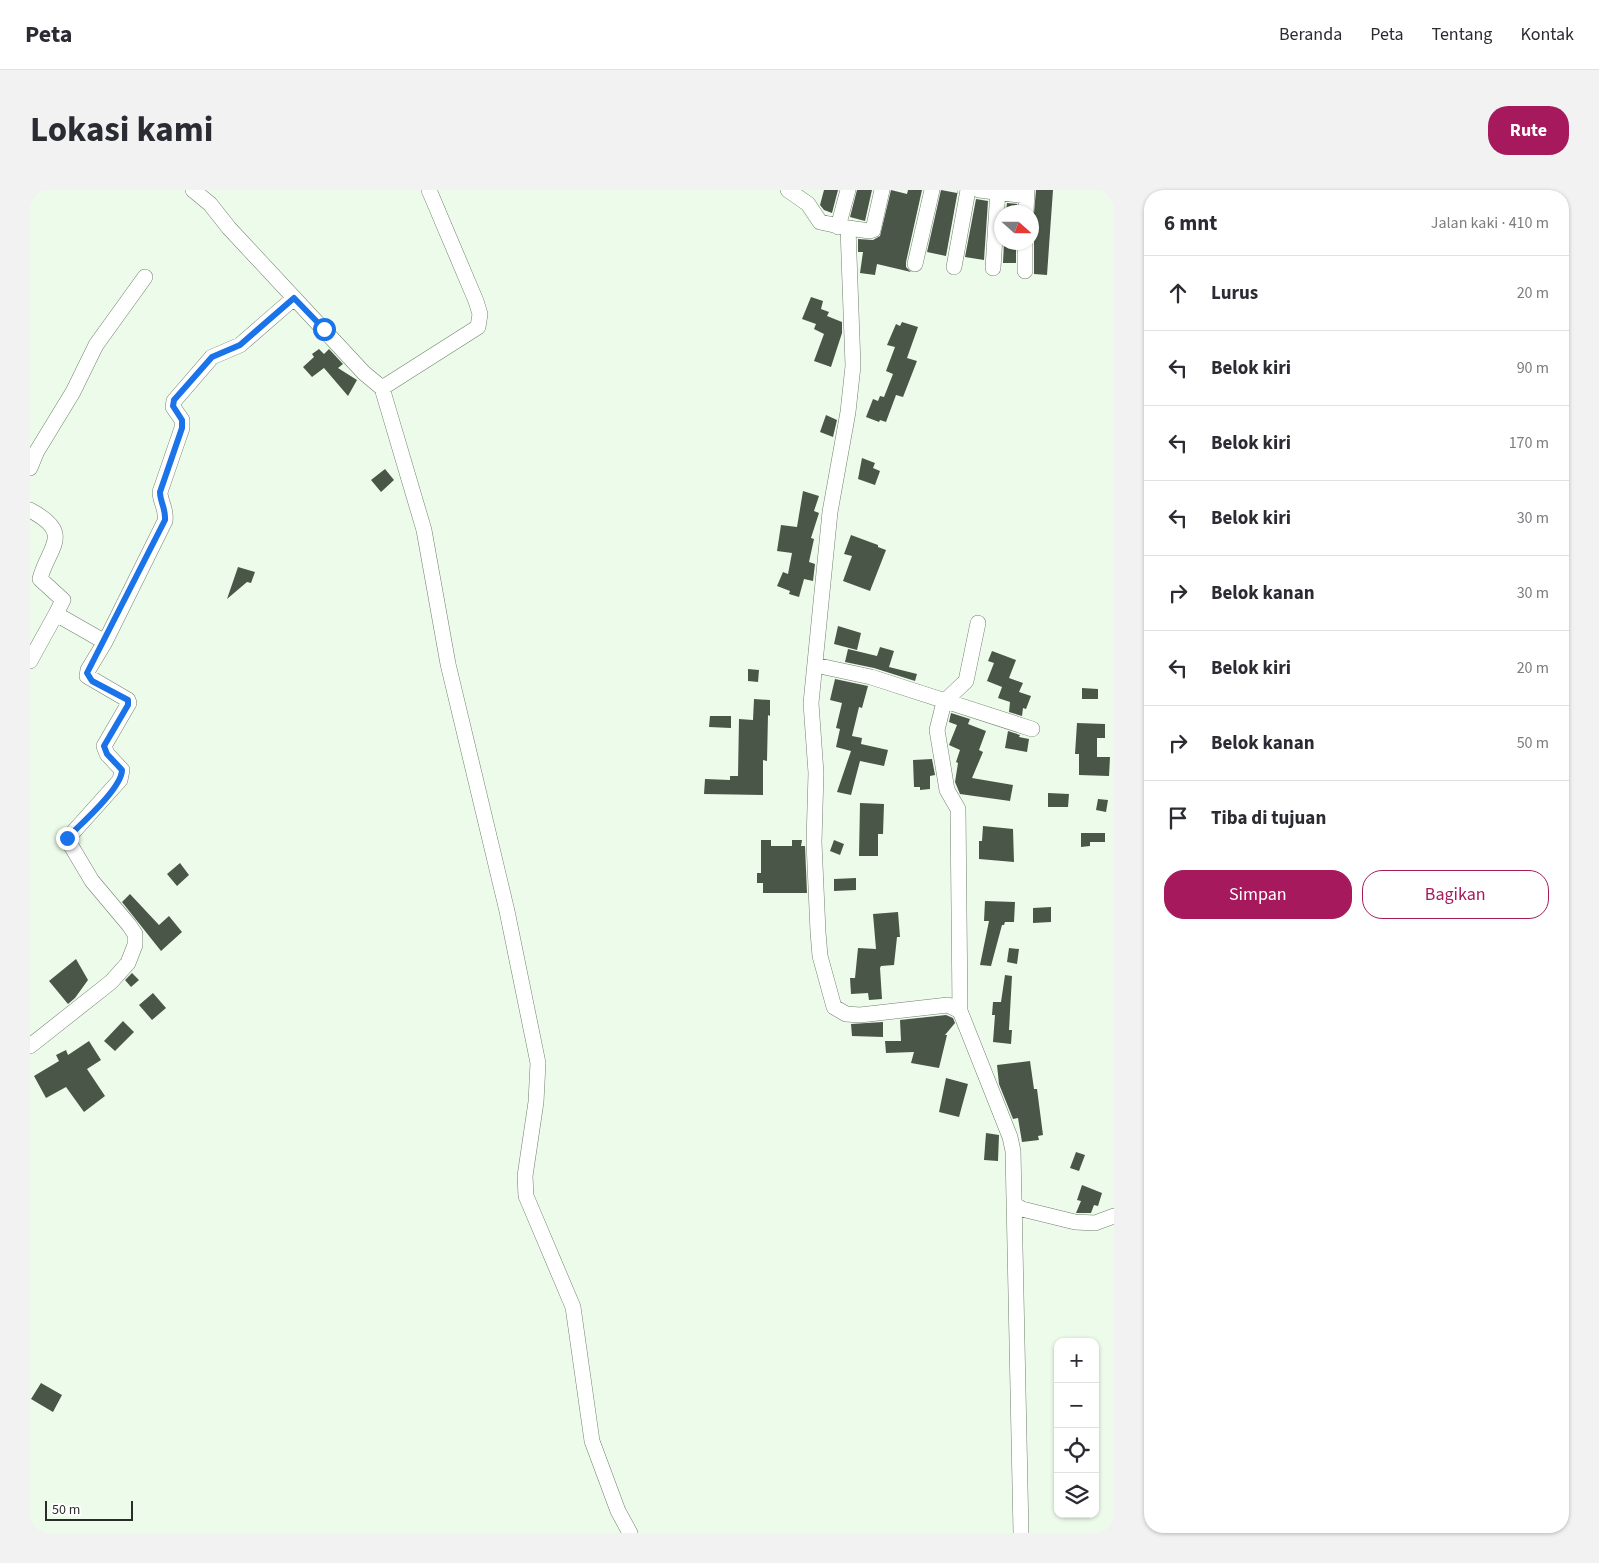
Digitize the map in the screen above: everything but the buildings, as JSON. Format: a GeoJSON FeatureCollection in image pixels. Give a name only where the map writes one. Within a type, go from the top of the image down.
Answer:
{"type":"FeatureCollection","features":[{"type":"Feature","properties":{"kind":"street"},"geometry":{"type":"LineString","coordinates":[[193,190],[210,204],[364,373],[382,388],[424,530],[448,664],[507,911],[538,1063],[533,1128],[525,1176],[526,1196],[573,1307],[592,1441],[598,1461],[630,1533]]}},
{"type":"Feature","properties":{"kind":"street"},"geometry":{"type":"LineString","coordinates":[[382,388],[478,327],[480,321],[476,301],[429,190]]}},
{"type":"Feature","properties":{"kind":"street"},"geometry":{"type":"LineString","coordinates":[[788,190],[808,204],[820,222],[843,228],[870,231],[873,230],[882,190]]}},
{"type":"Feature","properties":{"kind":"street"},"geometry":{"type":"LineString","coordinates":[[848,190],[843,228],[852,366],[848,412],[830,512],[811,703],[816,773],[814,842],[820,956],[834,1007],[846,1014],[860,1015],[948,1005],[960,1011]]}},
{"type":"Feature","properties":{"kind":"street"},"geometry":{"type":"LineString","coordinates":[[915,264],[932,190]]}},
{"type":"Feature","properties":{"kind":"street"},"geometry":{"type":"LineString","coordinates":[[954,267],[968,190]]}},
{"type":"Feature","properties":{"kind":"street"},"geometry":{"type":"LineString","coordinates":[[979,190],[1026,193]]}},
{"type":"Feature","properties":{"kind":"street"},"geometry":{"type":"LineString","coordinates":[[992,268],[997,192]]}},
{"type":"Feature","properties":{"kind":"street"},"geometry":{"type":"LineString","coordinates":[[1025,272],[1026,250]]}},
{"type":"Feature","properties":{"kind":"street"},"geometry":{"type":"LineString","coordinates":[[30,468],[37,451],[73,392],[96,345],[144,277]]}},
{"type":"Feature","properties":{"kind":"street"},"geometry":{"type":"LineString","coordinates":[[30,1046],[111,982],[128,963],[135,945],[135,934],[130,925],[92,881],[67,838],[115,787],[122,775],[122,770],[107,754],[104,746],[128,705],[128,700],[87,676],[88,670],[105,642],[165,520],[165,509],[160,498],[160,492],[182,428],[182,420],[173,406],[174,400],[212,357],[240,345],[294,298]]}},
{"type":"Feature","properties":{"kind":"street"},"geometry":{"type":"LineString","coordinates":[[30,510],[42,516],[55,536],[56,544],[40,579],[63,600],[30,661]]}},
{"type":"Feature","properties":{"kind":"street"},"geometry":{"type":"LineString","coordinates":[[56,614],[105,642]]}},
{"type":"Feature","properties":{"kind":"street"},"geometry":{"type":"LineString","coordinates":[[978,623],[966,681],[944,702],[937,730],[939,755],[947,790],[958,809],[960,1011],[1014,1151],[1021,1533]]}},
{"type":"Feature","properties":{"kind":"street"},"geometry":{"type":"LineString","coordinates":[[815,665],[871,677],[1032,729]]}},
{"type":"Feature","properties":{"kind":"street"},"geometry":{"type":"LineString","coordinates":[[1014,1204],[1022,1209],[1075,1222],[1095,1223],[1114,1216]]}},
{"type":"Feature","properties":{"kind":"route"},"geometry":{"type":"LineString","coordinates":[[67,838],[115,787],[122,775],[122,770],[107,754],[104,746],[128,705],[128,700],[92,681],[87,676],[87,673],[105,642],[165,520],[166,514],[160,498],[160,492],[182,428],[182,420],[173,406],[174,400],[212,357],[240,345],[263,322],[294,298],[324,329]]}}]}
